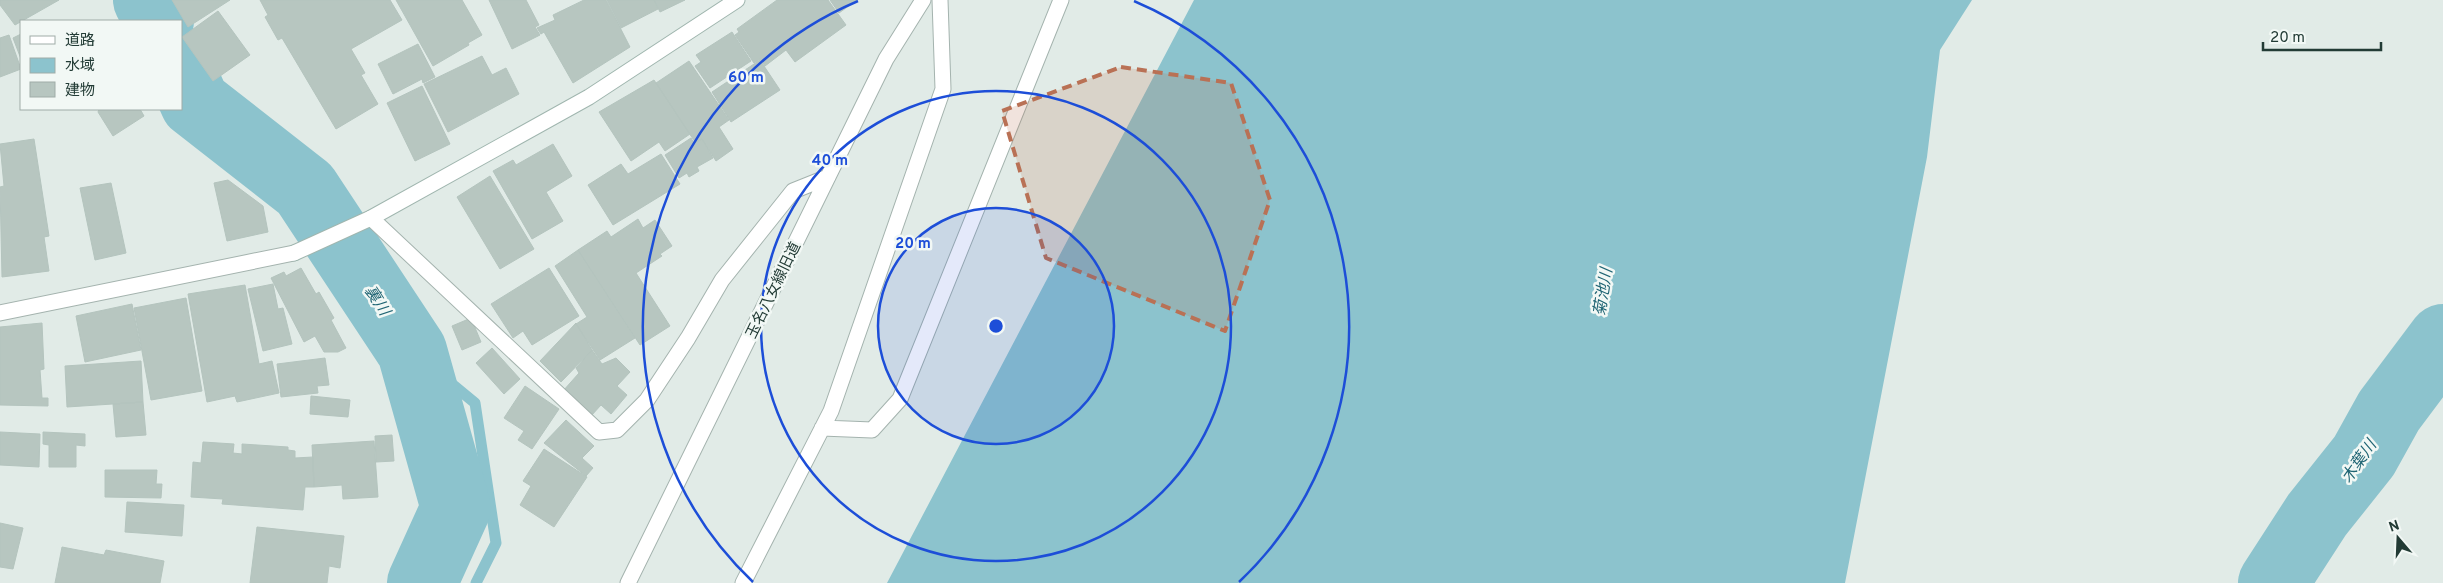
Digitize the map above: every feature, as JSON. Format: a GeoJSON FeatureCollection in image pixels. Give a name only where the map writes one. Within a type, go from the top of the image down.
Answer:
{"type":"FeatureCollection","features":[{"type":"Feature","properties":{"kind":"street"},"geometry":{"type":"LineString","coordinates":[[0,313],[294,253],[368,220],[589,97],[738,0]]}},
{"type":"Feature","properties":{"kind":"street","name":"玉名八女線旧道"},"geometry":{"type":"LineString","coordinates":[[628,583],[886,59],[923,0]]}},
{"type":"Feature","properties":{"kind":"street"},"geometry":{"type":"LineString","coordinates":[[743,583],[831,411],[943,88],[940,0]]}},
{"type":"Feature","properties":{"kind":"street"},"geometry":{"type":"LineString","coordinates":[[822,428],[872,430],[900,399],[1061,0]]}},
{"type":"Feature","properties":{"kind":"street"},"geometry":{"type":"LineString","coordinates":[[368,220],[600,432],[617,430],[647,400],[688,338],[722,280],[793,191],[828,177]]}},
{"type":"Feature","properties":{"kind":"highlighted area"},"geometry":{"type":"Polygon","coordinates":[[[1121,67],[1231,83],[1270,200],[1225,331],[1046,258],[1002,111],[1121,67]]]}},
{"type":"Feature","properties":{"kind":"water","name":"菊池川"},"geometry":{"type":"Polygon","coordinates":[[[1194,0],[1972,0],[1940,50],[1927,157],[1845,583],[887,583],[1194,0]]]}},
{"type":"Feature","properties":{"kind":"building"},"geometry":{"type":"Polygon","coordinates":[[[0,0],[59,0],[24,20],[20,20],[20,22],[15,25],[0,5],[0,0]]]}},
{"type":"Feature","properties":{"kind":"building"},"geometry":{"type":"Polygon","coordinates":[[[172,0],[230,0],[188,27],[172,0]]]}},
{"type":"Feature","properties":{"kind":"building"},"geometry":{"type":"Polygon","coordinates":[[[260,0],[390,0],[402,20],[351,49],[365,73],[361,75],[378,104],[336,129],[282,38],[278,40],[265,17],[268,15],[260,0]]]}},
{"type":"Feature","properties":{"kind":"building"},"geometry":{"type":"Polygon","coordinates":[[[396,0],[462,0],[482,35],[468,43],[469,45],[433,66],[396,0]]]}},
{"type":"Feature","properties":{"kind":"building"},"geometry":{"type":"Polygon","coordinates":[[[489,0],[526,0],[539,25],[535,27],[540,35],[512,49],[489,0]]]}},
{"type":"Feature","properties":{"kind":"building"},"geometry":{"type":"Polygon","coordinates":[[[584,0],[606,0],[630,47],[573,83],[544,32],[541,34],[537,28],[555,20],[553,15],[584,0]]]}},
{"type":"Feature","properties":{"kind":"building"},"geometry":{"type":"Polygon","coordinates":[[[607,0],[654,0],[658,9],[621,28],[607,0]]]}},
{"type":"Feature","properties":{"kind":"building"},"geometry":{"type":"Polygon","coordinates":[[[654,0],[685,0],[660,12],[654,0]]]}},
{"type":"Feature","properties":{"kind":"building"},"geometry":{"type":"Polygon","coordinates":[[[777,0],[828,0],[846,25],[795,62],[786,50],[765,66],[760,59],[754,63],[735,35],[739,32],[737,29],[777,0]]]}},
{"type":"Feature","properties":{"kind":"building"},"geometry":{"type":"Polygon","coordinates":[[[830,0],[857,0],[839,13],[830,0]]]}},
{"type":"Feature","properties":{"kind":"building"},"geometry":{"type":"Polygon","coordinates":[[[218,11],[250,55],[213,81],[182,37],[218,11]]]}},
{"type":"Feature","properties":{"kind":"building"},"geometry":{"type":"Polygon","coordinates":[[[732,32],[751,61],[710,88],[695,66],[701,62],[696,55],[732,32]]]}},
{"type":"Feature","properties":{"kind":"building"},"geometry":{"type":"Polygon","coordinates":[[[20,34],[20,56],[13,38],[20,34]]]}},
{"type":"Feature","properties":{"kind":"building"},"geometry":{"type":"Polygon","coordinates":[[[9,35],[20,69],[0,77],[0,38],[9,35]]]}},
{"type":"Feature","properties":{"kind":"building"},"geometry":{"type":"Polygon","coordinates":[[[418,44],[435,77],[423,83],[422,79],[393,94],[378,64],[418,44]]]}},
{"type":"Feature","properties":{"kind":"building"},"geometry":{"type":"Polygon","coordinates":[[[482,56],[492,75],[506,68],[519,94],[448,132],[424,84],[482,56]]]}},
{"type":"Feature","properties":{"kind":"building"},"geometry":{"type":"Polygon","coordinates":[[[760,60],[780,90],[731,122],[712,92],[760,60]]]}},
{"type":"Feature","properties":{"kind":"building"},"geometry":{"type":"Polygon","coordinates":[[[689,61],[729,120],[719,127],[733,149],[716,161],[702,139],[695,142],[656,83],[689,61]]]}},
{"type":"Feature","properties":{"kind":"building"},"geometry":{"type":"Polygon","coordinates":[[[654,80],[690,134],[665,151],[659,142],[631,161],[599,112],[654,80]]]}},
{"type":"Feature","properties":{"kind":"building"},"geometry":{"type":"Polygon","coordinates":[[[422,86],[450,144],[415,161],[387,103],[422,86]]]}},
{"type":"Feature","properties":{"kind":"building"},"geometry":{"type":"Polygon","coordinates":[[[99,110],[141,110],[144,116],[113,136],[98,112],[99,110]]]}},
{"type":"Feature","properties":{"kind":"building"},"geometry":{"type":"Polygon","coordinates":[[[691,138],[694,143],[702,139],[713,158],[697,167],[699,171],[689,177],[687,173],[679,178],[665,155],[691,138]]]}},
{"type":"Feature","properties":{"kind":"building"},"geometry":{"type":"Polygon","coordinates":[[[34,139],[49,236],[44,237],[49,271],[2,277],[0,187],[4,186],[0,144],[34,139]]]}},
{"type":"Feature","properties":{"kind":"building"},"geometry":{"type":"Polygon","coordinates":[[[553,144],[572,176],[546,192],[563,221],[532,239],[493,171],[513,160],[516,165],[553,144]]]}},
{"type":"Feature","properties":{"kind":"building"},"geometry":{"type":"Polygon","coordinates":[[[661,154],[680,184],[613,225],[588,185],[621,164],[628,174],[661,154]]]}},
{"type":"Feature","properties":{"kind":"building"},"geometry":{"type":"Polygon","coordinates":[[[490,176],[534,249],[500,269],[457,197],[490,176]]]}},
{"type":"Feature","properties":{"kind":"building"},"geometry":{"type":"Polygon","coordinates":[[[228,180],[263,206],[268,232],[227,241],[214,183],[228,180]]]}},
{"type":"Feature","properties":{"kind":"building"},"geometry":{"type":"Polygon","coordinates":[[[111,183],[126,253],[95,260],[80,188],[111,183]]]}},
{"type":"Feature","properties":{"kind":"building"},"geometry":{"type":"Polygon","coordinates":[[[638,219],[643,228],[655,220],[672,246],[660,254],[662,256],[636,273],[670,326],[640,345],[578,250],[607,231],[611,237],[638,219]]]}},
{"type":"Feature","properties":{"kind":"building"},"geometry":{"type":"Polygon","coordinates":[[[578,250],[635,338],[600,360],[576,324],[587,317],[555,266],[578,250]]]}},
{"type":"Feature","properties":{"kind":"building"},"geometry":{"type":"Polygon","coordinates":[[[301,268],[316,294],[319,292],[334,318],[331,320],[346,348],[338,352],[324,352],[315,336],[304,342],[271,278],[284,272],[286,276],[301,268]]]}},
{"type":"Feature","properties":{"kind":"building"},"geometry":{"type":"Polygon","coordinates":[[[549,268],[579,316],[532,345],[523,331],[513,338],[491,304],[549,268]]]}},
{"type":"Feature","properties":{"kind":"building"},"geometry":{"type":"Polygon","coordinates":[[[273,284],[278,309],[283,308],[292,344],[263,351],[248,289],[273,284]]]}},
{"type":"Feature","properties":{"kind":"building"},"geometry":{"type":"Polygon","coordinates":[[[245,285],[259,364],[272,361],[279,393],[237,402],[235,396],[207,402],[188,294],[245,285]]]}},
{"type":"Feature","properties":{"kind":"building"},"geometry":{"type":"Polygon","coordinates":[[[186,298],[202,391],[151,400],[134,308],[186,298]]]}},
{"type":"Feature","properties":{"kind":"building"},"geometry":{"type":"Polygon","coordinates":[[[132,304],[141,350],[85,362],[76,316],[132,304]]]}},
{"type":"Feature","properties":{"kind":"building"},"geometry":{"type":"Polygon","coordinates":[[[471,318],[481,342],[462,350],[452,326],[471,318]]]}},
{"type":"Feature","properties":{"kind":"building"},"geometry":{"type":"Polygon","coordinates":[[[42,323],[44,369],[40,370],[42,398],[48,398],[48,406],[0,405],[0,327],[42,323]]]}},
{"type":"Feature","properties":{"kind":"building"},"geometry":{"type":"Polygon","coordinates":[[[576,323],[592,350],[561,382],[540,361],[576,323]]]}},
{"type":"Feature","properties":{"kind":"building"},"geometry":{"type":"Polygon","coordinates":[[[492,348],[520,379],[504,394],[476,363],[492,348]]]}},
{"type":"Feature","properties":{"kind":"building"},"geometry":{"type":"Polygon","coordinates":[[[592,350],[602,364],[616,358],[630,372],[617,386],[627,395],[611,414],[601,405],[591,416],[563,391],[579,373],[576,368],[592,350]]]}},
{"type":"Feature","properties":{"kind":"building"},"geometry":{"type":"Polygon","coordinates":[[[325,358],[329,385],[317,386],[318,393],[281,397],[277,364],[325,358]]]}},
{"type":"Feature","properties":{"kind":"building"},"geometry":{"type":"Polygon","coordinates":[[[141,361],[143,402],[67,407],[65,366],[141,361]]]}},
{"type":"Feature","properties":{"kind":"building"},"geometry":{"type":"Polygon","coordinates":[[[525,386],[559,409],[532,449],[518,440],[524,431],[504,418],[525,386]]]}},
{"type":"Feature","properties":{"kind":"building"},"geometry":{"type":"Polygon","coordinates":[[[311,396],[350,400],[348,417],[310,414],[311,396]]]}},
{"type":"Feature","properties":{"kind":"building"},"geometry":{"type":"Polygon","coordinates":[[[143,402],[146,435],[116,437],[113,404],[143,402]]]}},
{"type":"Feature","properties":{"kind":"building"},"geometry":{"type":"Polygon","coordinates":[[[566,420],[594,446],[582,458],[593,468],[586,476],[544,443],[566,420]]]}},
{"type":"Feature","properties":{"kind":"building"},"geometry":{"type":"Polygon","coordinates":[[[0,432],[40,434],[39,467],[0,465],[0,432]]]}},
{"type":"Feature","properties":{"kind":"building"},"geometry":{"type":"Polygon","coordinates":[[[43,432],[85,434],[85,446],[76,445],[76,467],[49,467],[49,445],[43,444],[43,432]]]}},
{"type":"Feature","properties":{"kind":"building"},"geometry":{"type":"Polygon","coordinates":[[[392,435],[394,461],[376,462],[375,436],[392,435]]]}},
{"type":"Feature","properties":{"kind":"building"},"geometry":{"type":"Polygon","coordinates":[[[374,441],[378,497],[343,499],[342,485],[314,487],[312,445],[374,441]]]}},
{"type":"Feature","properties":{"kind":"building"},"geometry":{"type":"Polygon","coordinates":[[[203,442],[234,444],[233,453],[242,454],[242,444],[288,447],[288,450],[295,451],[295,458],[313,457],[314,487],[305,487],[303,510],[222,504],[223,499],[191,497],[193,462],[201,463],[203,442]]]}},
{"type":"Feature","properties":{"kind":"building"},"geometry":{"type":"Polygon","coordinates":[[[544,449],[587,477],[554,527],[520,505],[531,486],[523,481],[544,449]]]}},
{"type":"Feature","properties":{"kind":"building"},"geometry":{"type":"Polygon","coordinates":[[[105,470],[157,470],[156,484],[162,484],[161,498],[105,497],[105,470]]]}},
{"type":"Feature","properties":{"kind":"building"},"geometry":{"type":"Polygon","coordinates":[[[127,502],[184,505],[182,536],[125,532],[127,502]]]}},
{"type":"Feature","properties":{"kind":"building"},"geometry":{"type":"Polygon","coordinates":[[[0,523],[23,528],[13,569],[0,567],[0,523]]]}},
{"type":"Feature","properties":{"kind":"building"},"geometry":{"type":"Polygon","coordinates":[[[257,527],[344,536],[340,568],[329,566],[327,583],[250,583],[257,527]]]}},
{"type":"Feature","properties":{"kind":"building"},"geometry":{"type":"Polygon","coordinates":[[[62,547],[104,555],[106,550],[164,561],[160,583],[55,583],[62,547]]]}},
{"type":"Feature","properties":{"kind":"waterway","name":"裏川"},"geometry":{"type":"LineString","coordinates":[[148,0],[158,20]]}},
{"type":"Feature","properties":{"kind":"waterway","name":"裏川"},"geometry":{"type":"LineString","coordinates":[[182,74],[195,103],[305,189],[412,351],[456,508],[422,583]]}},
{"type":"Feature","properties":{"kind":"waterway","name":"木葉川"},"geometry":{"type":"LineString","coordinates":[[2273,583],[2317,515],[2364,456],[2389,411],[2443,339]]}},
{"type":"Feature","properties":{"kind":"waterway"},"geometry":{"type":"LineString","coordinates":[[412,351],[475,403],[496,543],[476,583]]}}]}
